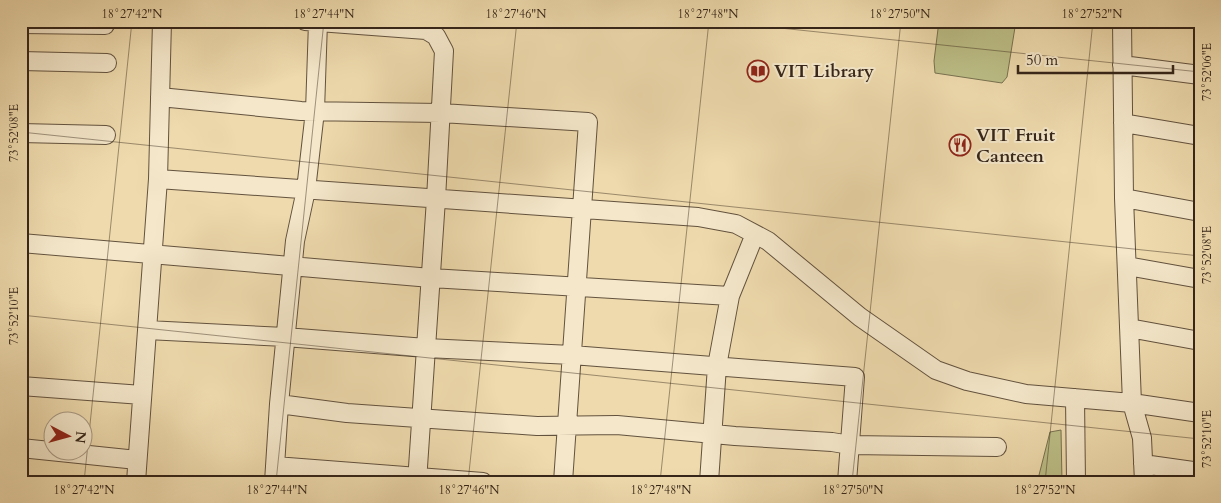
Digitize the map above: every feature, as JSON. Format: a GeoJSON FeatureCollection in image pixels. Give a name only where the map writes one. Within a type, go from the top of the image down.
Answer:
{"type":"FeatureCollection","features":[{"type":"Feature","properties":{"kind":"street"},"geometry":{"type":"LineString","coordinates":[[136,482],[158,179],[162,21]]}},
{"type":"Feature","properties":{"kind":"street"},"geometry":{"type":"LineString","coordinates":[[1122,21],[1124,198],[1132,403],[1142,438],[1144,482]]}},
{"type":"Feature","properties":{"kind":"street"},"geometry":{"type":"LineString","coordinates":[[417,479],[444,51],[436,36],[426,30],[312,22],[315,111],[306,190],[295,241],[292,266],[279,404],[275,474],[483,482]]}},
{"type":"Feature","properties":{"kind":"street"},"geometry":{"type":"LineString","coordinates":[[21,24],[105,25]]}},
{"type":"Feature","properties":{"kind":"street"},"geometry":{"type":"LineString","coordinates":[[21,61],[107,63]]}},
{"type":"Feature","properties":{"kind":"street"},"geometry":{"type":"LineString","coordinates":[[1122,65],[1200,75]]}},
{"type":"Feature","properties":{"kind":"street"},"geometry":{"type":"LineString","coordinates":[[160,97],[315,111],[441,113],[588,122],[563,482]]}},
{"type":"Feature","properties":{"kind":"street"},"geometry":{"type":"LineString","coordinates":[[1123,123],[1200,136]]}},
{"type":"Feature","properties":{"kind":"street"},"geometry":{"type":"LineString","coordinates":[[21,133],[106,135]]}},
{"type":"Feature","properties":{"kind":"street"},"geometry":{"type":"LineString","coordinates":[[158,179],[698,217],[736,224],[768,241],[860,316],[936,370],[968,381],[1026,394],[1132,403],[1200,413]]}},
{"type":"Feature","properties":{"kind":"street"},"geometry":{"type":"LineString","coordinates":[[1124,198],[1200,212]]}},
{"type":"Feature","properties":{"kind":"street"},"geometry":{"type":"LineString","coordinates":[[709,482],[717,366],[730,296],[755,234]]}},
{"type":"Feature","properties":{"kind":"street"},"geometry":{"type":"LineString","coordinates":[[21,243],[431,278],[730,296]]}},
{"type":"Feature","properties":{"kind":"street"},"geometry":{"type":"LineString","coordinates":[[1127,266],[1200,278]]}},
{"type":"Feature","properties":{"kind":"street"},"geometry":{"type":"LineString","coordinates":[[1129,328],[1200,342]]}},
{"type":"Feature","properties":{"kind":"street"},"geometry":{"type":"LineString","coordinates":[[147,330],[285,337],[426,348],[572,355],[854,377],[847,482]]}},
{"type":"Feature","properties":{"kind":"street"},"geometry":{"type":"LineString","coordinates":[[21,386],[142,395]]}},
{"type":"Feature","properties":{"kind":"street"},"geometry":{"type":"LineString","coordinates":[[1075,398],[1076,482]]}},
{"type":"Feature","properties":{"kind":"street"},"geometry":{"type":"LineString","coordinates":[[279,404],[347,413],[537,426],[617,425],[850,445],[997,447]]}},
{"type":"Feature","properties":{"kind":"street"},"geometry":{"type":"LineString","coordinates":[[21,448],[137,460]]}},
{"type":"Feature","properties":{"kind":"street"},"geometry":{"type":"LineString","coordinates":[[1143,464],[1200,472]]}},
{"type":"Feature","properties":{"kind":"green space"},"geometry":{"type":"Polygon","coordinates":[[[939,21],[1016,21],[1007,77],[1002,83],[935,73],[934,61],[939,21]]]}},
{"type":"Feature","properties":{"kind":"green space"},"geometry":{"type":"Polygon","coordinates":[[[1061,430],[1062,482],[1022,482],[1023,479],[1038,479],[1050,432],[1061,430]]]}},
{"type":"Feature","properties":{"kind":"place","name":"VIT Library"},"geometry":{"type":"Point","coordinates":[758,71]}},
{"type":"Feature","properties":{"kind":"place","name":"VIT Fruit Canteen"},"geometry":{"type":"Point","coordinates":[960,145]}}]}
